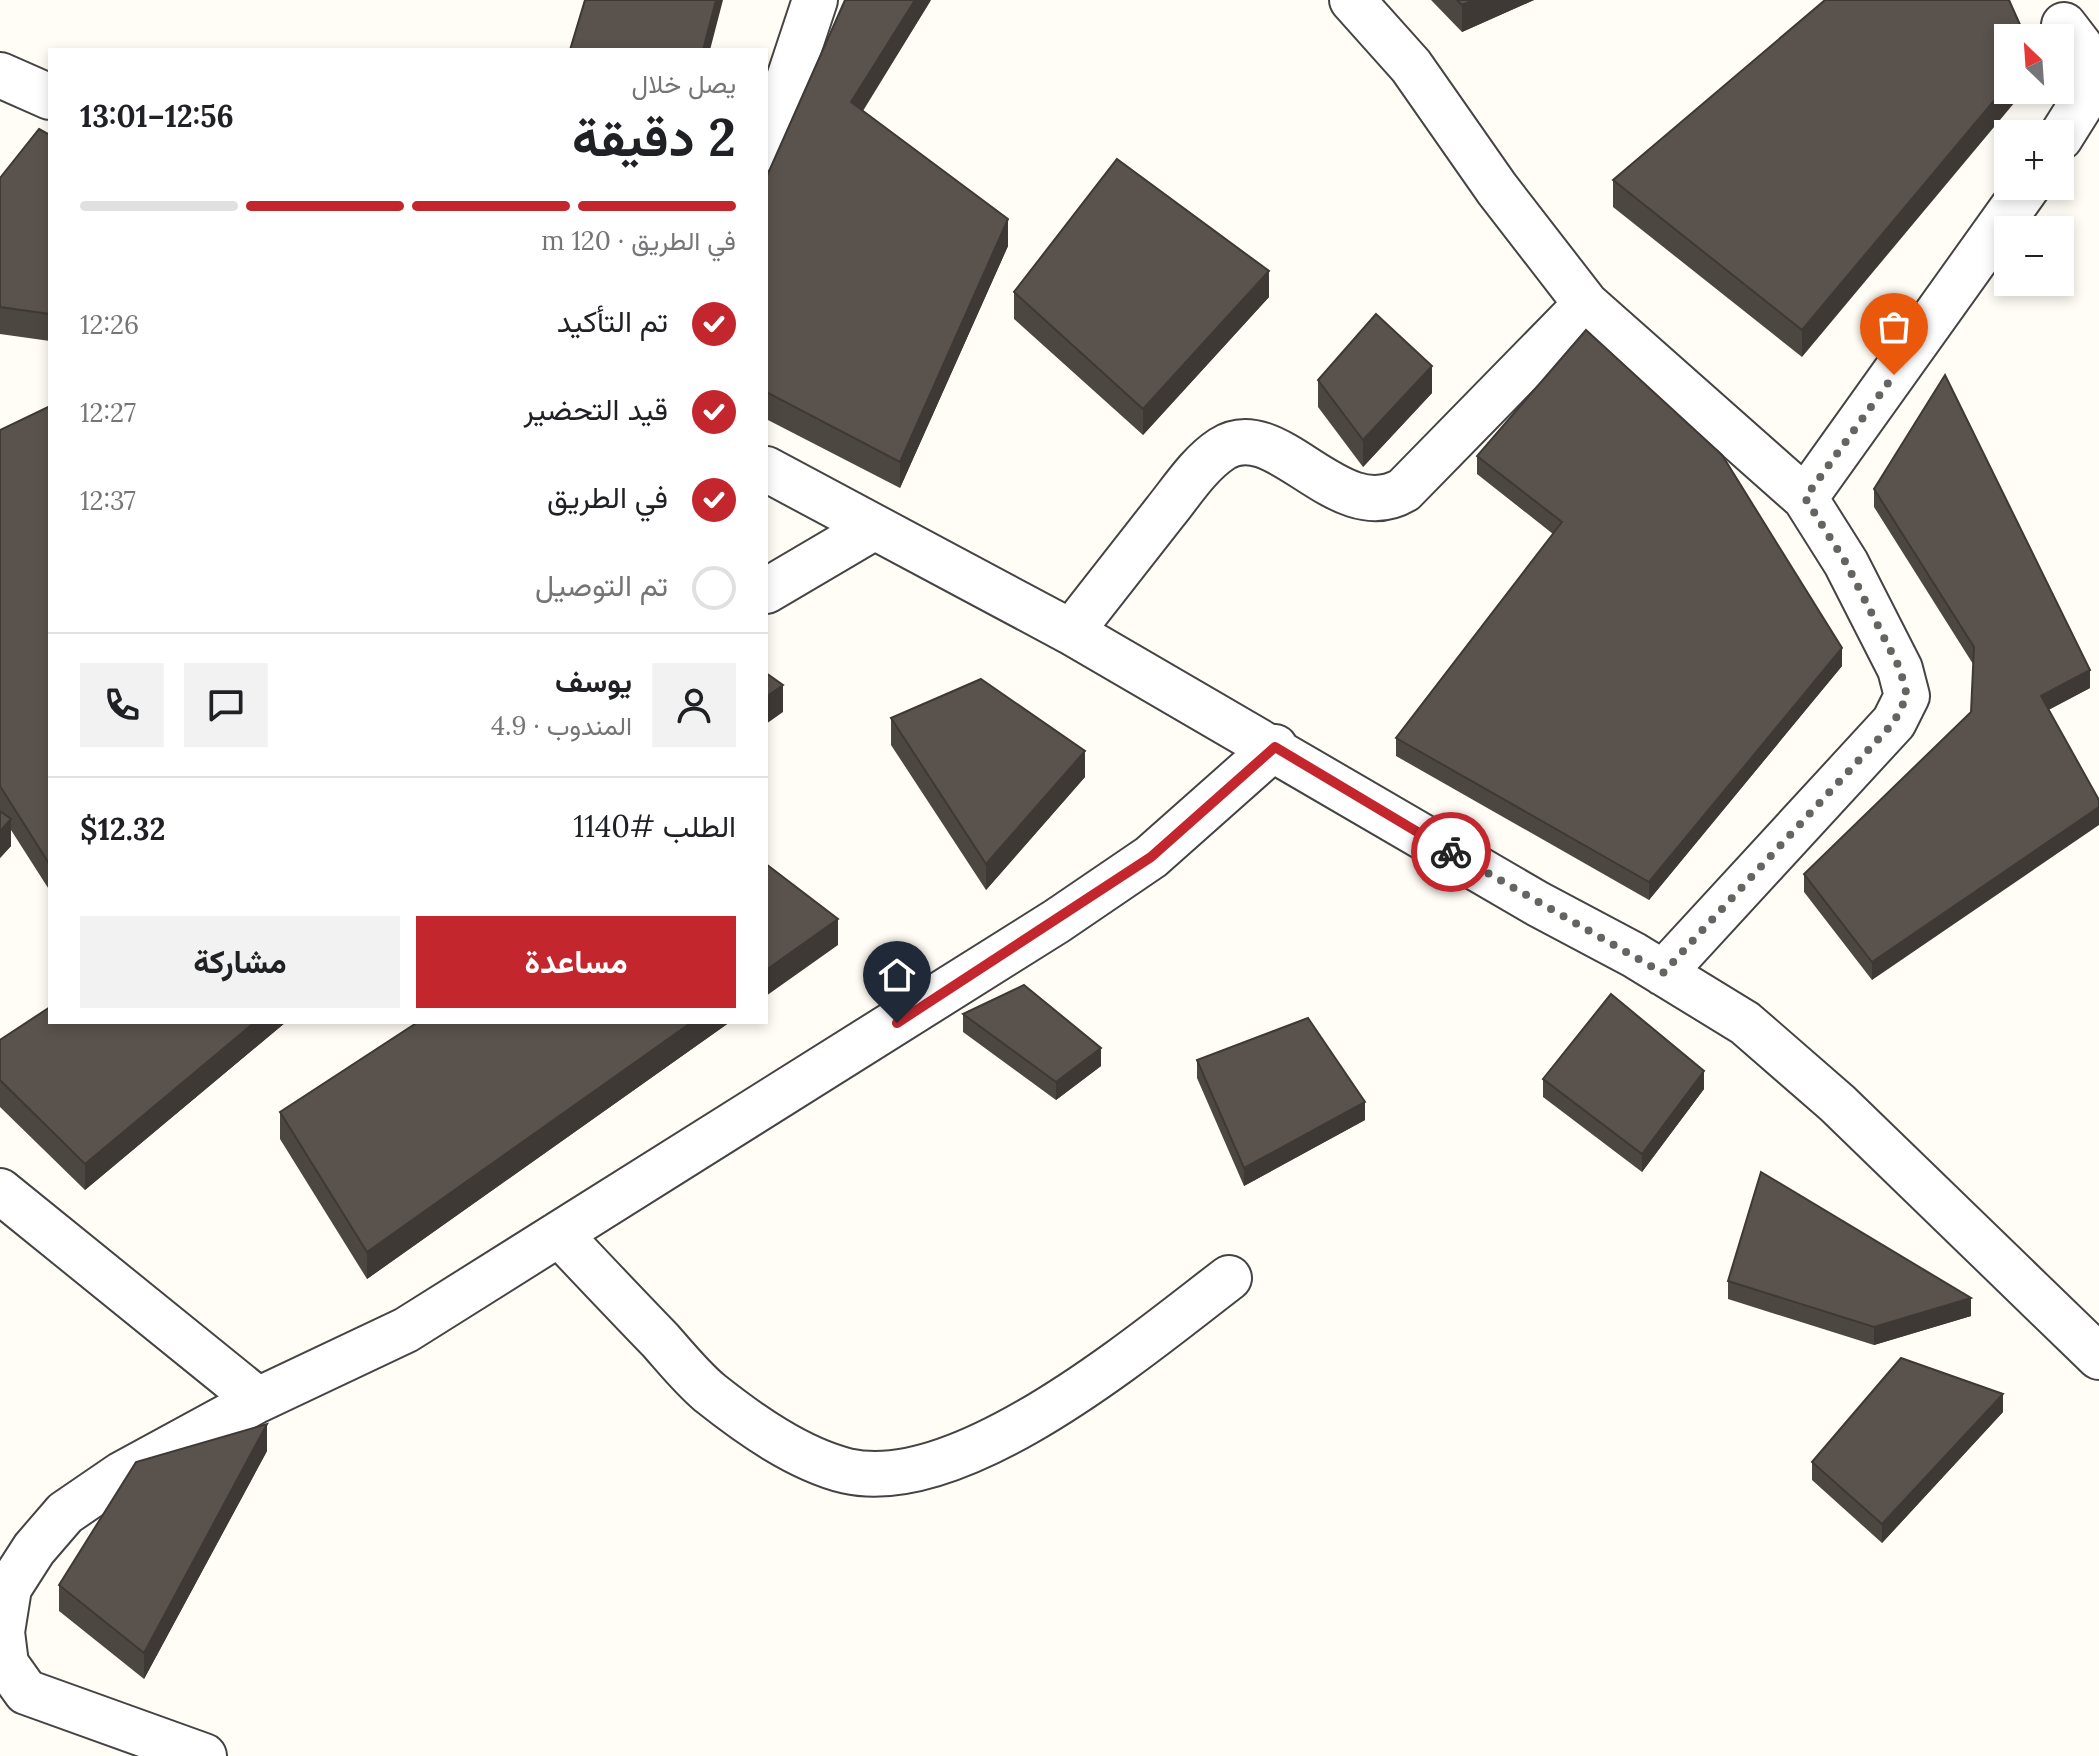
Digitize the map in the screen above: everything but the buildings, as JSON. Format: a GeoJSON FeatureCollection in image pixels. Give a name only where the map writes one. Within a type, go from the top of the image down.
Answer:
{"type":"FeatureCollection","features":[{"type":"Feature","properties":{"kind":"street"},"geometry":{"type":"LineString","coordinates":[[768,142],[815,0]]}},
{"type":"Feature","properties":{"kind":"street"},"geometry":{"type":"LineString","coordinates":[[1352,0],[1411,66],[1497,189],[1586,304],[1805,498],[1846,563],[1900,669],[1907,696],[1894,722],[1663,973]]}},
{"type":"Feature","properties":{"kind":"street"},"geometry":{"type":"LineString","coordinates":[[2071,120],[2099,76],[2097,68],[2074,38]]}},
{"type":"Feature","properties":{"kind":"street"},"geometry":{"type":"LineString","coordinates":[[1,78],[48,96]]}},
{"type":"Feature","properties":{"kind":"street"},"geometry":{"type":"LineString","coordinates":[[1805,498],[2018,200]]}},
{"type":"Feature","properties":{"kind":"street"},"geometry":{"type":"LineString","coordinates":[[1071,632],[1195,475],[1224,447],[1259,442],[1356,497],[1388,500],[1404,490],[1586,304]]}},
{"type":"Feature","properties":{"kind":"street"},"geometry":{"type":"LineString","coordinates":[[768,470],[1071,632],[1275,747],[1745,1023],[1837,1103],[2099,1357]]}},
{"type":"Feature","properties":{"kind":"street"},"geometry":{"type":"LineString","coordinates":[[768,590],[873,528]]}},
{"type":"Feature","properties":{"kind":"street"},"geometry":{"type":"LineString","coordinates":[[204,1756],[26,1692],[6,1664],[2,1632],[9,1588],[34,1549],[65,1513],[122,1474],[258,1400],[406,1330],[1080,905],[1151,857],[1275,747]]}},
{"type":"Feature","properties":{"kind":"street"},"geometry":{"type":"LineString","coordinates":[[0,1191],[258,1400]]}},
{"type":"Feature","properties":{"kind":"street"},"geometry":{"type":"LineString","coordinates":[[559,1234],[709,1392],[795,1451],[849,1471],[908,1471],[945,1462],[1018,1429],[1143,1344],[1229,1278]]}},
{"type":"Feature","properties":{"kind":"way so far"},"geometry":{"type":"LineString","coordinates":[[1451,852],[1663,973],[1894,722],[1907,696],[1900,669],[1846,563],[1805,498],[1894,375]]}},
{"type":"Feature","properties":{"kind":"route"},"geometry":{"type":"LineString","coordinates":[[897,1023],[1151,857],[1275,747],[1451,852]]}}]}
